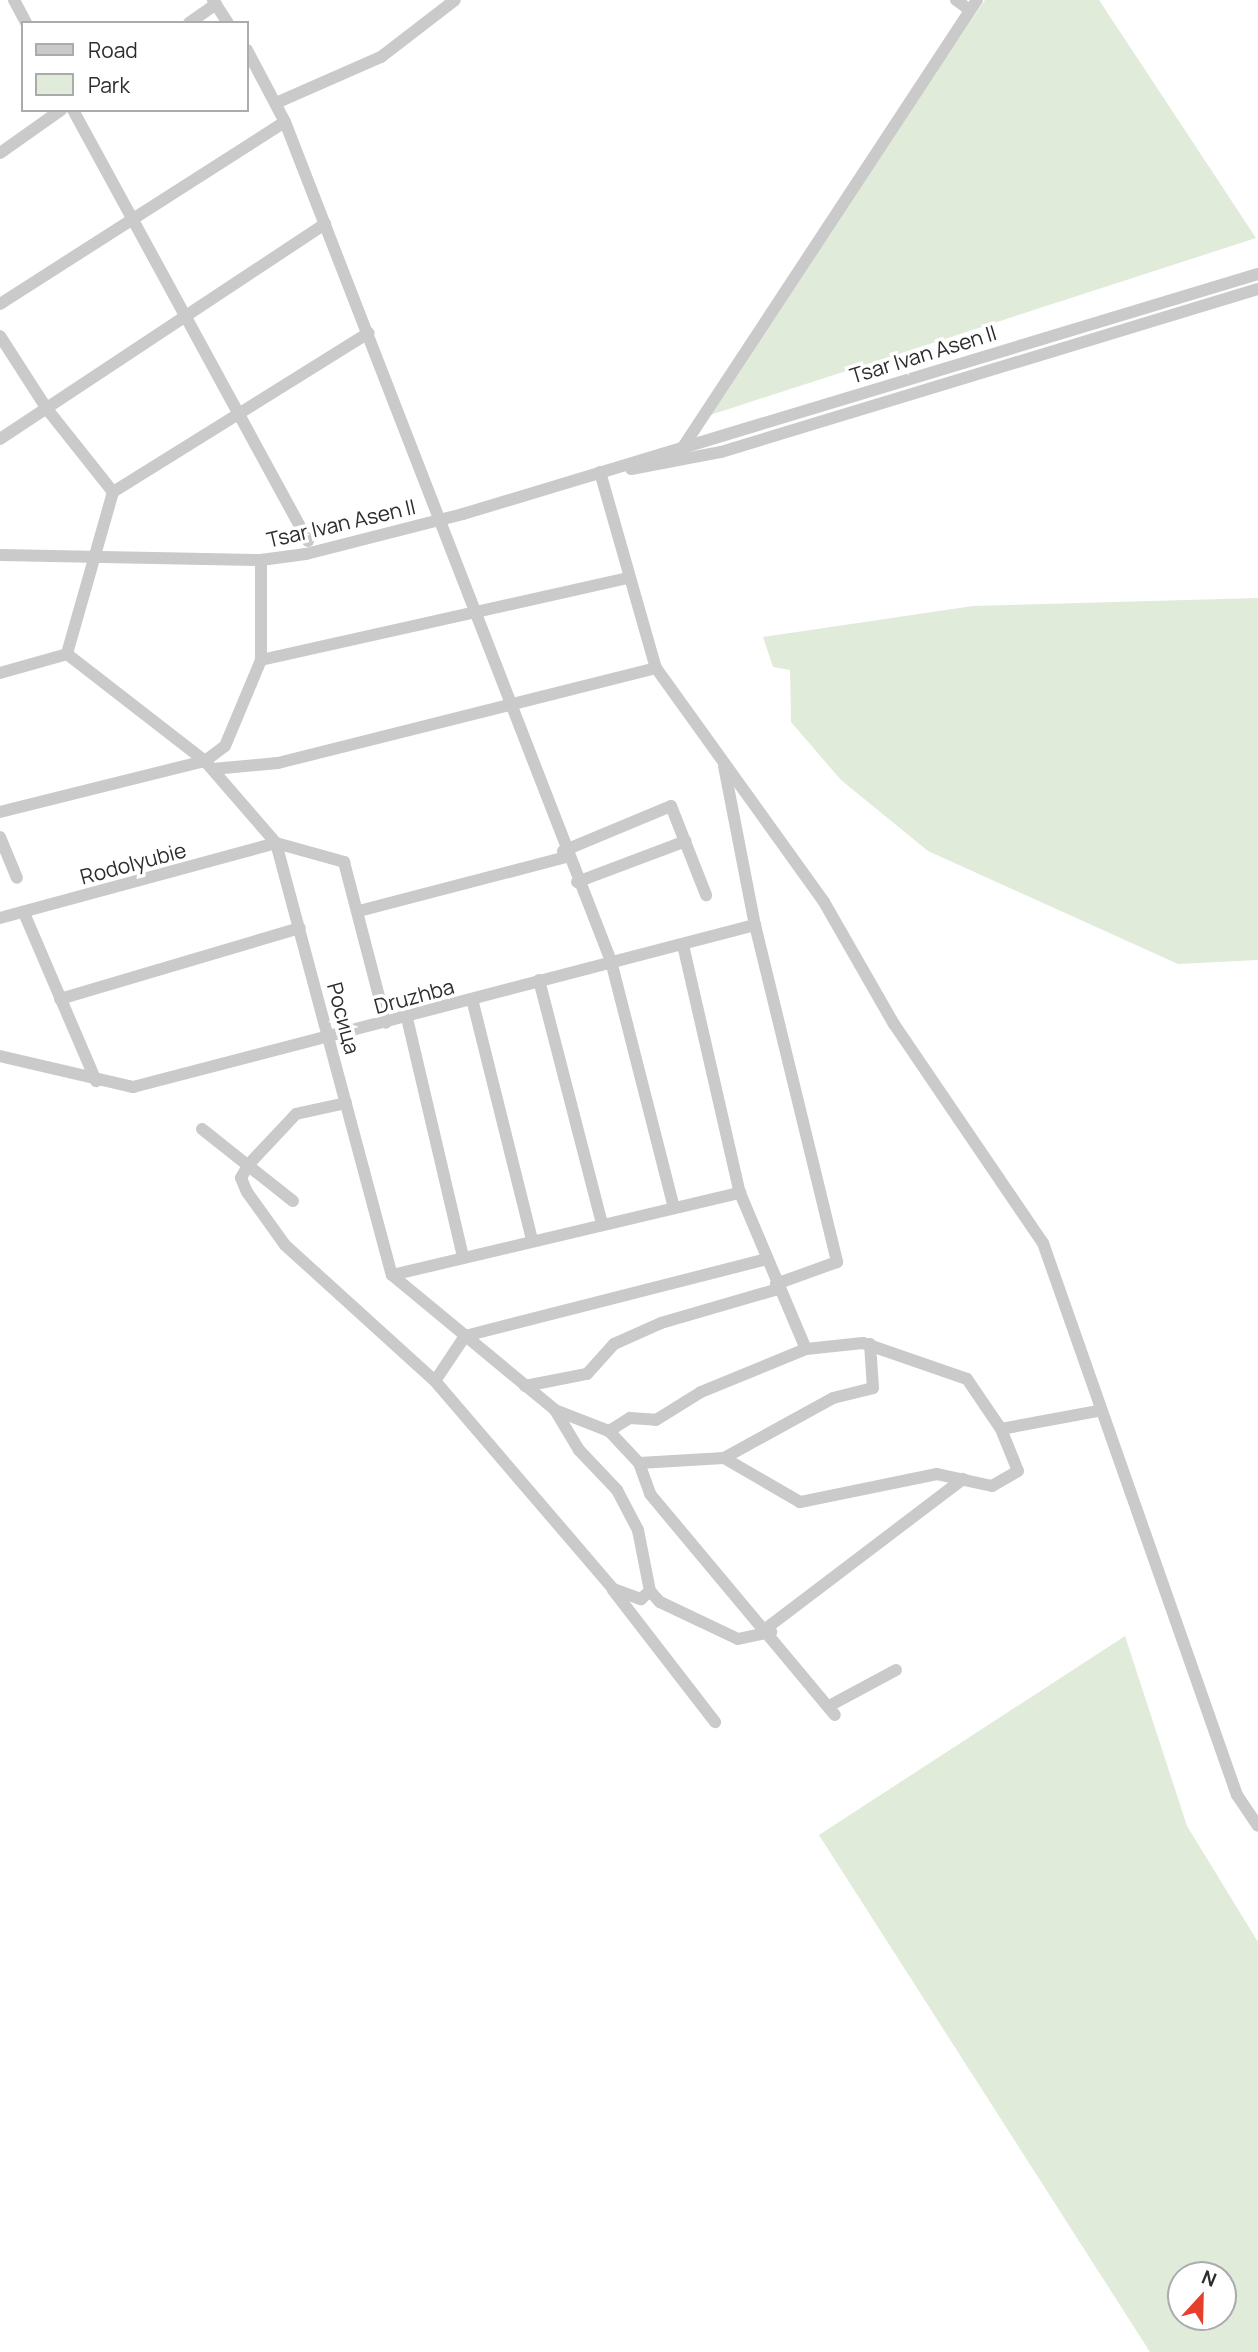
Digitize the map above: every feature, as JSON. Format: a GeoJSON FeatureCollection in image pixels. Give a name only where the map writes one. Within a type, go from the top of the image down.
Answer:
{"type":"FeatureCollection","features":[{"type":"Feature","properties":{"kind":"street"},"geometry":{"type":"LineString","coordinates":[[14,0],[25,21]]}},
{"type":"Feature","properties":{"kind":"street"},"geometry":{"type":"LineString","coordinates":[[276,103],[381,57],[455,0]]}},
{"type":"Feature","properties":{"kind":"street"},"geometry":{"type":"LineString","coordinates":[[672,464],[973,5],[956,0]]}},
{"type":"Feature","properties":{"kind":"street"},"geometry":{"type":"LineString","coordinates":[[191,21],[214,2],[227,21]]}},
{"type":"Feature","properties":{"kind":"street"},"geometry":{"type":"LineString","coordinates":[[248,52],[285,122],[368,333],[564,854],[611,961],[674,1208]]}},
{"type":"Feature","properties":{"kind":"street"},"geometry":{"type":"LineString","coordinates":[[0,153],[58,112]]}},
{"type":"Feature","properties":{"kind":"street"},"geometry":{"type":"LineString","coordinates":[[74,112],[308,541]]}},
{"type":"Feature","properties":{"kind":"street"},"geometry":{"type":"LineString","coordinates":[[0,304],[285,122]]}},
{"type":"Feature","properties":{"kind":"street"},"geometry":{"type":"LineString","coordinates":[[0,439],[325,225]]}},
{"type":"Feature","properties":{"kind":"street","name":"Tsar Ivan Asen II"},"geometry":{"type":"LineString","coordinates":[[0,555],[97,553],[261,561],[439,520],[1258,274]]}},
{"type":"Feature","properties":{"kind":"street","name":"Tsar Ivan Asen II"},"geometry":{"type":"LineString","coordinates":[[600,472],[672,464],[1258,289]]}},
{"type":"Feature","properties":{"kind":"street"},"geometry":{"type":"LineString","coordinates":[[0,673],[67,654],[113,492],[368,333]]}},
{"type":"Feature","properties":{"kind":"street"},"geometry":{"type":"LineString","coordinates":[[0,336],[47,409],[113,492]]}},
{"type":"Feature","properties":{"kind":"street"},"geometry":{"type":"LineString","coordinates":[[600,472],[656,668],[824,902],[894,1024],[1044,1243],[1098,1411],[1237,1795],[1258,1826]]}},
{"type":"Feature","properties":{"kind":"street"},"geometry":{"type":"LineString","coordinates":[[209,765],[225,746],[261,660],[261,561]]}},
{"type":"Feature","properties":{"kind":"street"},"geometry":{"type":"LineString","coordinates":[[261,660],[473,618],[629,578]]}},
{"type":"Feature","properties":{"kind":"street","name":"Росица"},"geometry":{"type":"LineString","coordinates":[[67,654],[209,765],[276,843],[392,1275]]}},
{"type":"Feature","properties":{"kind":"street"},"geometry":{"type":"LineString","coordinates":[[0,812],[209,765],[278,763],[507,701],[656,668]]}},
{"type":"Feature","properties":{"kind":"street"},"geometry":{"type":"LineString","coordinates":[[525,1386],[587,1374],[614,1344],[662,1323],[777,1286],[837,1262],[755,925],[724,762]]}},
{"type":"Feature","properties":{"kind":"street"},"geometry":{"type":"LineString","coordinates":[[359,911],[564,854],[671,806],[706,895]]}},
{"type":"Feature","properties":{"kind":"street"},"geometry":{"type":"LineString","coordinates":[[0,837],[17,878]]}},
{"type":"Feature","properties":{"kind":"street"},"geometry":{"type":"LineString","coordinates":[[577,882],[686,841]]}},
{"type":"Feature","properties":{"kind":"street"},"geometry":{"type":"LineString","coordinates":[[276,843],[344,863],[359,911],[386,1023]]}},
{"type":"Feature","properties":{"kind":"street","name":"Rodolyubie"},"geometry":{"type":"LineString","coordinates":[[0,918],[276,843]]}},
{"type":"Feature","properties":{"kind":"street"},"geometry":{"type":"LineString","coordinates":[[24,913],[96,1081]]}},
{"type":"Feature","properties":{"kind":"street","name":"Druzhba"},"geometry":{"type":"LineString","coordinates":[[0,1056],[96,1081],[132,1087],[330,1039],[539,980],[755,925]]}},
{"type":"Feature","properties":{"kind":"street"},"geometry":{"type":"LineString","coordinates":[[60,999],[300,928]]}},
{"type":"Feature","properties":{"kind":"street"},"geometry":{"type":"LineString","coordinates":[[683,945],[740,1194],[764,1260],[806,1349]]}},
{"type":"Feature","properties":{"kind":"street"},"geometry":{"type":"LineString","coordinates":[[539,980],[602,1224]]}},
{"type":"Feature","properties":{"kind":"street"},"geometry":{"type":"LineString","coordinates":[[472,999],[532,1240]]}},
{"type":"Feature","properties":{"kind":"street"},"geometry":{"type":"LineString","coordinates":[[407,1018],[463,1256]]}},
{"type":"Feature","properties":{"kind":"street"},"geometry":{"type":"LineString","coordinates":[[346,1102],[296,1114],[249,1164],[241,1178],[247,1192],[285,1245],[435,1381],[612,1589],[715,1722]]}},
{"type":"Feature","properties":{"kind":"street"},"geometry":{"type":"LineString","coordinates":[[202,1129],[293,1201]]}},
{"type":"Feature","properties":{"kind":"street"},"geometry":{"type":"LineString","coordinates":[[392,1275],[463,1256],[740,1194]]}},
{"type":"Feature","properties":{"kind":"street"},"geometry":{"type":"LineString","coordinates":[[435,1381],[465,1336],[764,1260]]}},
{"type":"Feature","properties":{"kind":"street"},"geometry":{"type":"LineString","coordinates":[[392,1275],[555,1410],[609,1431],[639,1463],[650,1494],[770,1630],[832,1710],[896,1670]]}},
{"type":"Feature","properties":{"kind":"street"},"geometry":{"type":"LineString","coordinates":[[639,1463],[724,1458],[833,1398],[873,1388],[870,1344]]}},
{"type":"Feature","properties":{"kind":"street"},"geometry":{"type":"LineString","coordinates":[[609,1431],[630,1418],[656,1420],[711,1388],[806,1349],[870,1344],[960,1373],[1001,1429],[1016,1475],[992,1486],[937,1474],[800,1502],[724,1458]]}},
{"type":"Feature","properties":{"kind":"street"},"geometry":{"type":"LineString","coordinates":[[555,1410],[579,1450],[617,1490],[638,1530],[646,1595],[636,1620]]}},
{"type":"Feature","properties":{"kind":"street"},"geometry":{"type":"LineString","coordinates":[[1001,1429],[1098,1411]]}},
{"type":"Feature","properties":{"kind":"street"},"geometry":{"type":"LineString","coordinates":[[612,1589],[646,1595],[664,1606],[738,1639],[770,1630],[951,1495],[963,1479]]}},
{"type":"Feature","properties":{"kind":"green space"},"geometry":{"type":"Polygon","coordinates":[[[985,0],[1099,0],[1256,238],[701,418],[985,0]]]}},
{"type":"Feature","properties":{"kind":"green space"},"geometry":{"type":"Polygon","coordinates":[[[1258,598],[1258,960],[1178,964],[928,851],[841,780],[791,722],[790,670],[773,667],[763,637],[973,606],[1258,598]]]}},
{"type":"Feature","properties":{"kind":"green space"},"geometry":{"type":"Polygon","coordinates":[[[1125,1636],[1187,1826],[1258,1942],[1258,2352],[1150,2352],[819,1835],[1125,1636]]]}}]}
